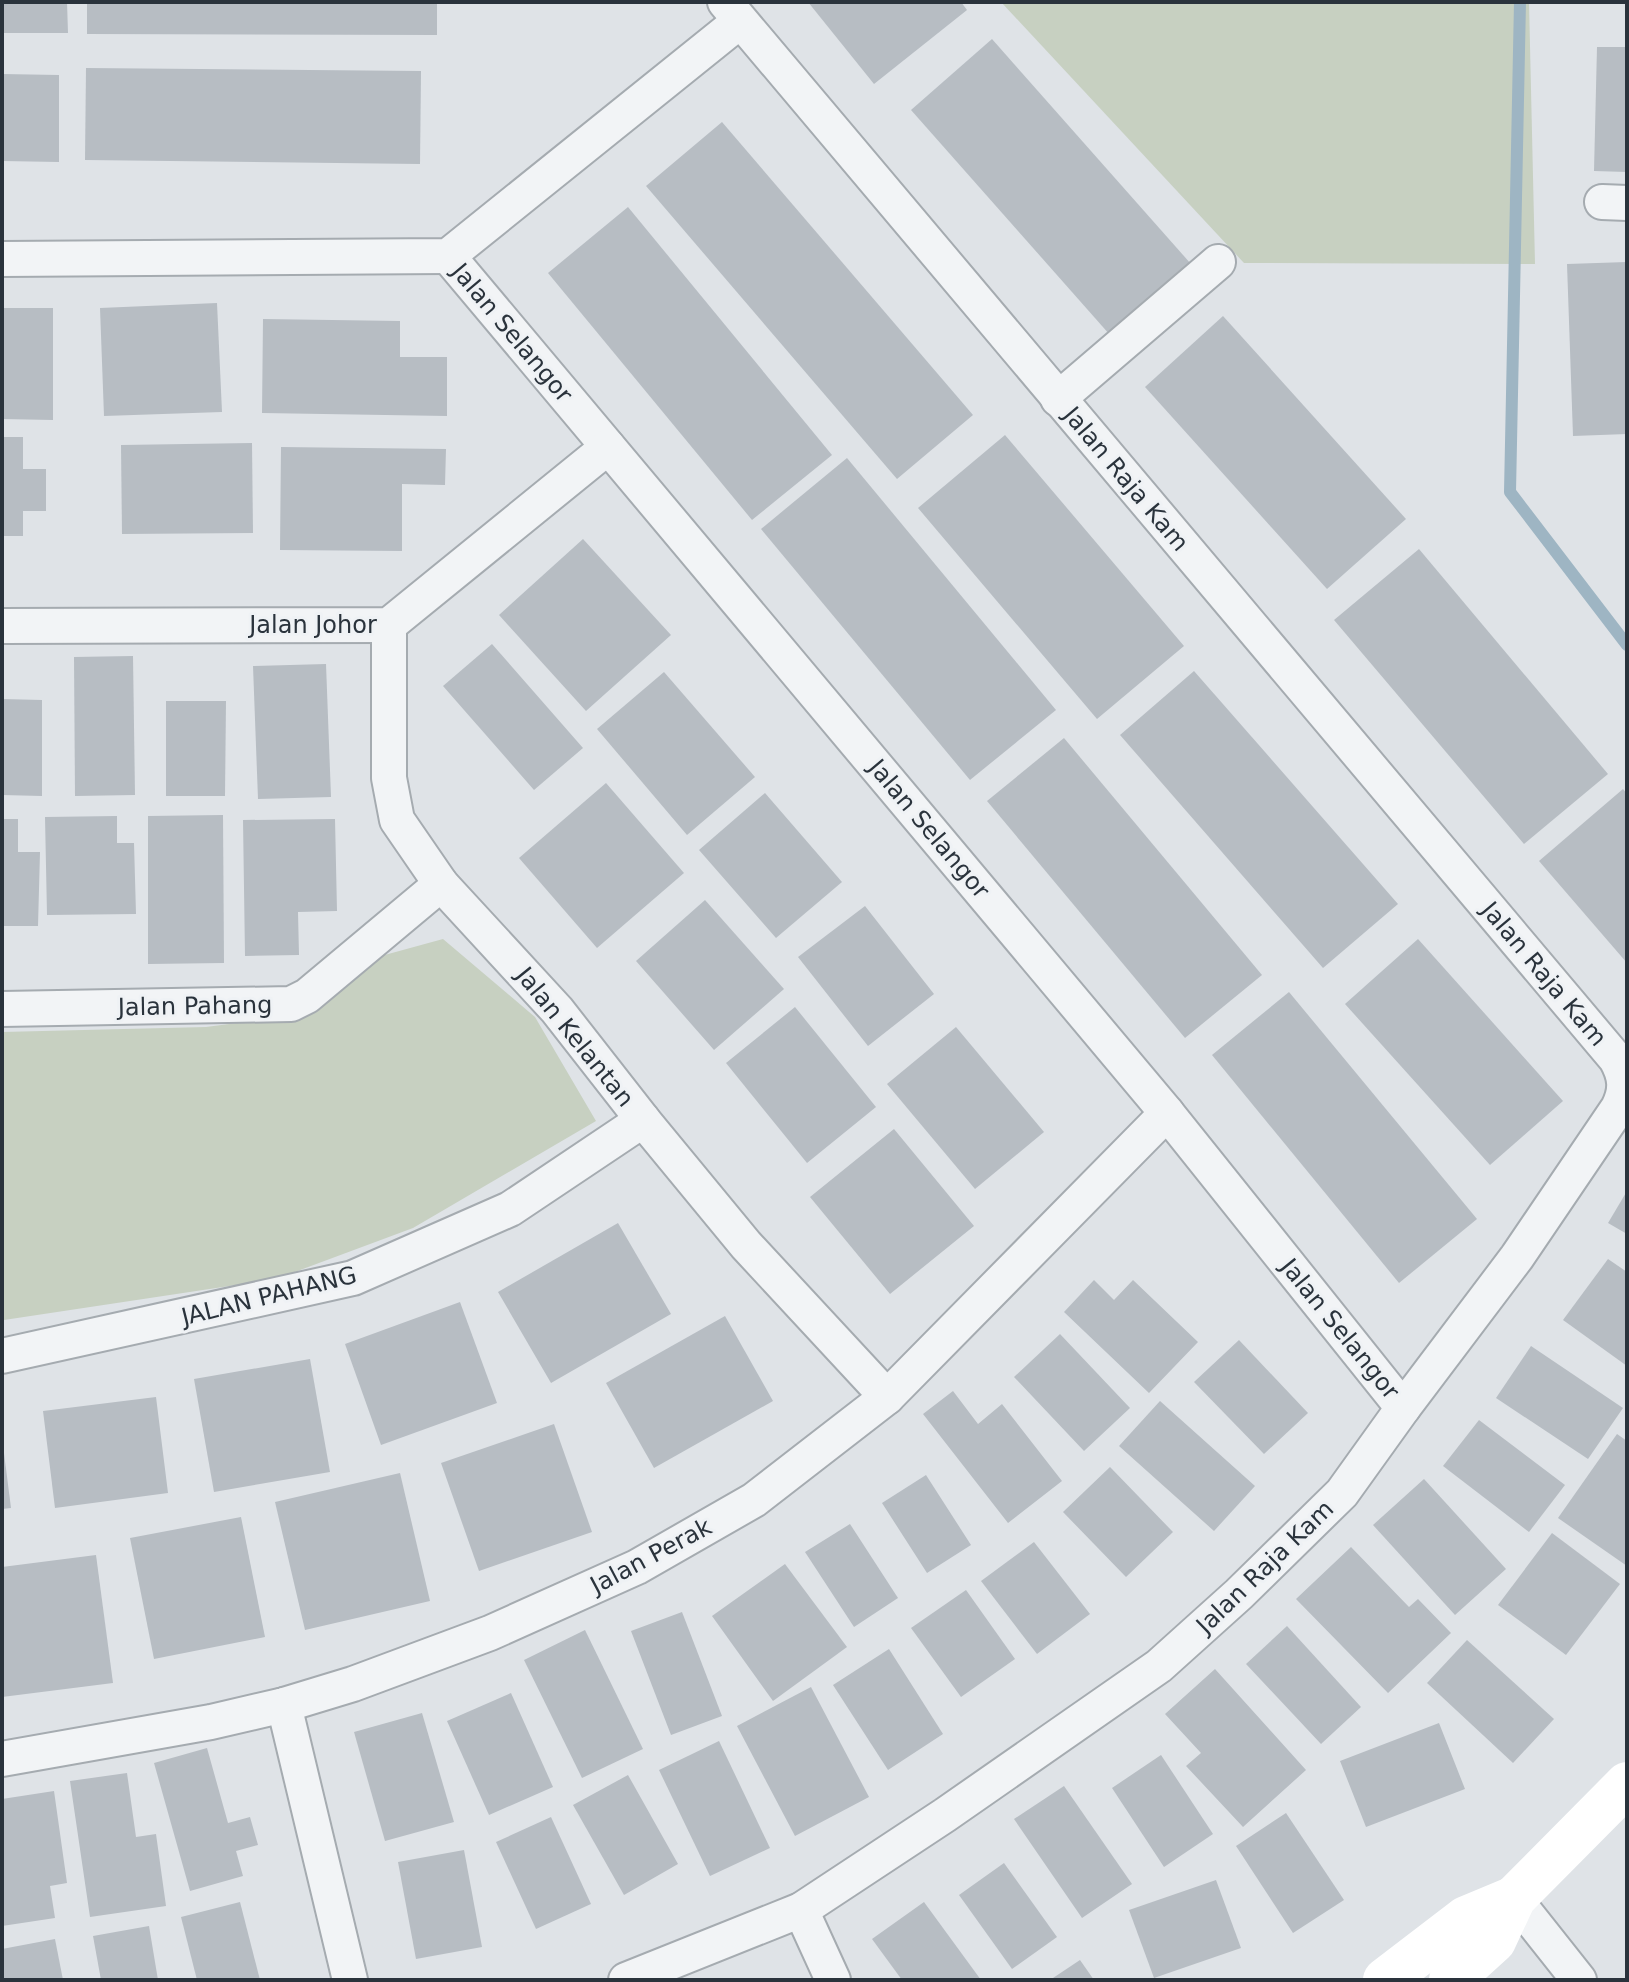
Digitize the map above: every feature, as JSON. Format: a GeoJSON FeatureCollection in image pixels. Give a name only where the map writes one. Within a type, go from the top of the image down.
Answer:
{"type":"FeatureCollection","features":[{"type":"Feature","properties":{"kind":"main road"},"geometry":{"type":"LineString","coordinates":[[1451,1980],[1494,1941],[1514,1898],[1627,1784]]}},
{"type":"Feature","properties":{"kind":"main road"},"geometry":{"type":"LineString","coordinates":[[1385,1980],[1466,1918],[1514,1898]]}},
{"type":"Feature","properties":{"kind":"street","name":"Jalan Selangor"},"geometry":{"type":"LineString","coordinates":[[2,259],[448,256],[732,12]]}},
{"type":"Feature","properties":{"kind":"street","name":"Jalan Raja Kam"},"geometry":{"type":"LineString","coordinates":[[626,1980],[801,1910],[945,1815],[1159,1666],[1239,1594],[1342,1493],[1517,1257],[1624,1096],[1622,1071],[1606,1047],[732,12]]}},
{"type":"Feature","properties":{"kind":"street","name":"Jalan Selangor"},"geometry":{"type":"LineString","coordinates":[[448,256],[1167,1113],[1403,1408]]}},
{"type":"Feature","properties":{"kind":"street"},"geometry":{"type":"LineString","coordinates":[[1058,399],[1218,262]]}},
{"type":"Feature","properties":{"kind":"street","name":"Jalan Johor"},"geometry":{"type":"LineString","coordinates":[[2,626],[389,625],[608,447]]}},
{"type":"Feature","properties":{"kind":"street","name":"Jalan Kelantan"},"geometry":{"type":"LineString","coordinates":[[389,625],[389,778],[397,820],[441,884],[557,1010],[746,1245],[887,1397]]}},
{"type":"Feature","properties":{"kind":"street","name":"Jalan Pahang"},"geometry":{"type":"LineString","coordinates":[[2,1009],[291,1004],[307,996],[441,884]]}},
{"type":"Feature","properties":{"kind":"street","name":"Jalan Perak"},"geometry":{"type":"LineString","coordinates":[[2,1759],[211,1722],[284,1705],[353,1684],[490,1633],[637,1567],[754,1500],[887,1397],[1167,1113]]}},
{"type":"Feature","properties":{"kind":"street","name":"JALAN PAHANG"},"geometry":{"type":"LineString","coordinates":[[2,1356],[353,1278],[510,1209],[643,1120]]}},
{"type":"Feature","properties":{"kind":"street"},"geometry":{"type":"LineString","coordinates":[[284,1705],[350,1980]]}},
{"type":"Feature","properties":{"kind":"street"},"geometry":{"type":"LineString","coordinates":[[1514,1898],[1579,1980]]}},
{"type":"Feature","properties":{"kind":"street"},"geometry":{"type":"LineString","coordinates":[[801,1910],[833,1980]]}},
{"type":"Feature","properties":{"kind":"green space"},"geometry":{"type":"Polygon","coordinates":[[[1001,2],[1529,2],[1535,264],[1244,263],[1001,2]]]}},
{"type":"Feature","properties":{"kind":"green space"},"geometry":{"type":"Polygon","coordinates":[[[443,939],[535,1017],[596,1121],[413,1228],[276,1279],[4,1320],[2,1032],[206,1027],[315,1013],[381,956],[443,939]]]}},
{"type":"Feature","properties":{"kind":"building"},"geometry":{"type":"Polygon","coordinates":[[[2,2],[67,2],[68,33],[2,33],[2,2]]]}},
{"type":"Feature","properties":{"kind":"building"},"geometry":{"type":"Polygon","coordinates":[[[87,2],[437,2],[437,35],[87,34],[87,2]]]}},
{"type":"Feature","properties":{"kind":"building"},"geometry":{"type":"Polygon","coordinates":[[[808,2],[961,2],[967,10],[874,84],[808,2]]]}},
{"type":"Feature","properties":{"kind":"building"},"geometry":{"type":"Polygon","coordinates":[[[992,39],[1191,264],[1110,335],[911,110],[992,39]]]}},
{"type":"Feature","properties":{"kind":"building"},"geometry":{"type":"Polygon","coordinates":[[[1597,47],[1627,47],[1627,172],[1594,171],[1597,47]]]}},
{"type":"Feature","properties":{"kind":"building"},"geometry":{"type":"Polygon","coordinates":[[[86,68],[421,71],[420,164],[85,160],[86,68]]]}},
{"type":"Feature","properties":{"kind":"building"},"geometry":{"type":"Polygon","coordinates":[[[2,74],[59,75],[59,162],[2,161],[2,74]]]}},
{"type":"Feature","properties":{"kind":"building"},"geometry":{"type":"Polygon","coordinates":[[[722,122],[973,415],[897,479],[646,186],[722,122]]]}},
{"type":"Feature","properties":{"kind":"building"},"geometry":{"type":"Polygon","coordinates":[[[628,207],[832,455],[752,520],[548,273],[628,207]]]}},
{"type":"Feature","properties":{"kind":"building"},"geometry":{"type":"Polygon","coordinates":[[[1627,262],[1627,434],[1573,436],[1567,264],[1627,262]]]}},
{"type":"Feature","properties":{"kind":"building"},"geometry":{"type":"Polygon","coordinates":[[[217,303],[222,412],[104,416],[100,308],[217,303]]]}},
{"type":"Feature","properties":{"kind":"building"},"geometry":{"type":"Polygon","coordinates":[[[2,308],[53,308],[53,420],[2,419],[2,308]]]}},
{"type":"Feature","properties":{"kind":"building"},"geometry":{"type":"Polygon","coordinates":[[[1223,316],[1406,519],[1327,589],[1145,387],[1223,316]]]}},
{"type":"Feature","properties":{"kind":"building"},"geometry":{"type":"Polygon","coordinates":[[[263,319],[400,321],[400,357],[447,357],[447,416],[262,413],[263,319]]]}},
{"type":"Feature","properties":{"kind":"building"},"geometry":{"type":"Polygon","coordinates":[[[1005,435],[1184,646],[1097,719],[918,508],[1005,435]]]}},
{"type":"Feature","properties":{"kind":"building"},"geometry":{"type":"Polygon","coordinates":[[[2,437],[23,437],[23,469],[46,469],[46,511],[23,511],[23,536],[2,536],[2,437]]]}},
{"type":"Feature","properties":{"kind":"building"},"geometry":{"type":"Polygon","coordinates":[[[252,443],[253,533],[122,534],[121,445],[252,443]]]}},
{"type":"Feature","properties":{"kind":"building"},"geometry":{"type":"Polygon","coordinates":[[[281,447],[446,449],[445,485],[402,484],[402,551],[280,550],[281,447]]]}},
{"type":"Feature","properties":{"kind":"building"},"geometry":{"type":"Polygon","coordinates":[[[847,458],[1056,710],[970,780],[761,529],[847,458]]]}},
{"type":"Feature","properties":{"kind":"building"},"geometry":{"type":"Polygon","coordinates":[[[583,539],[671,635],[586,711],[499,615],[583,539]]]}},
{"type":"Feature","properties":{"kind":"building"},"geometry":{"type":"Polygon","coordinates":[[[1419,549],[1608,774],[1524,844],[1334,620],[1419,549]]]}},
{"type":"Feature","properties":{"kind":"building"},"geometry":{"type":"Polygon","coordinates":[[[492,644],[583,748],[534,790],[443,686],[492,644]]]}},
{"type":"Feature","properties":{"kind":"building"},"geometry":{"type":"Polygon","coordinates":[[[133,656],[135,795],[75,796],[74,657],[133,656]]]}},
{"type":"Feature","properties":{"kind":"building"},"geometry":{"type":"Polygon","coordinates":[[[326,664],[331,797],[258,799],[253,666],[326,664]]]}},
{"type":"Feature","properties":{"kind":"building"},"geometry":{"type":"Polygon","coordinates":[[[1194,671],[1398,904],[1323,968],[1120,735],[1194,671]]]}},
{"type":"Feature","properties":{"kind":"building"},"geometry":{"type":"Polygon","coordinates":[[[664,672],[755,777],[687,835],[597,729],[664,672]]]}},
{"type":"Feature","properties":{"kind":"building"},"geometry":{"type":"Polygon","coordinates":[[[2,699],[42,700],[42,796],[2,795],[2,699]]]}},
{"type":"Feature","properties":{"kind":"building"},"geometry":{"type":"Polygon","coordinates":[[[166,701],[226,701],[225,796],[166,796],[166,701]]]}},
{"type":"Feature","properties":{"kind":"building"},"geometry":{"type":"Polygon","coordinates":[[[1064,738],[1262,975],[1185,1038],[987,801],[1064,738]]]}},
{"type":"Feature","properties":{"kind":"building"},"geometry":{"type":"Polygon","coordinates":[[[606,783],[684,873],[597,948],[519,858],[606,783]]]}},
{"type":"Feature","properties":{"kind":"building"},"geometry":{"type":"Polygon","coordinates":[[[1623,789],[1627,794],[1627,963],[1539,861],[1623,789]]]}},
{"type":"Feature","properties":{"kind":"building"},"geometry":{"type":"Polygon","coordinates":[[[765,793],[842,882],[776,938],[699,850],[765,793]]]}},
{"type":"Feature","properties":{"kind":"building"},"geometry":{"type":"Polygon","coordinates":[[[223,815],[224,963],[148,964],[148,816],[223,815]]]}},
{"type":"Feature","properties":{"kind":"building"},"geometry":{"type":"Polygon","coordinates":[[[117,816],[117,843],[134,843],[136,914],[47,915],[45,817],[117,816]]]}},
{"type":"Feature","properties":{"kind":"building"},"geometry":{"type":"Polygon","coordinates":[[[2,819],[18,819],[18,852],[40,852],[38,926],[2,926],[2,819]]]}},
{"type":"Feature","properties":{"kind":"building"},"geometry":{"type":"Polygon","coordinates":[[[335,819],[337,911],[298,912],[299,955],[245,956],[243,820],[335,819]]]}},
{"type":"Feature","properties":{"kind":"building"},"geometry":{"type":"Polygon","coordinates":[[[705,900],[784,989],[714,1050],[636,961],[705,900]]]}},
{"type":"Feature","properties":{"kind":"building"},"geometry":{"type":"Polygon","coordinates":[[[865,906],[934,994],[868,1046],[798,957],[865,906]]]}},
{"type":"Feature","properties":{"kind":"building"},"geometry":{"type":"Polygon","coordinates":[[[1418,939],[1563,1101],[1490,1165],[1345,1004],[1418,939]]]}},
{"type":"Feature","properties":{"kind":"building"},"geometry":{"type":"Polygon","coordinates":[[[1289,992],[1477,1219],[1399,1283],[1212,1055],[1289,992]]]}},
{"type":"Feature","properties":{"kind":"building"},"geometry":{"type":"Polygon","coordinates":[[[795,1007],[876,1107],[807,1163],[726,1063],[795,1007]]]}},
{"type":"Feature","properties":{"kind":"building"},"geometry":{"type":"Polygon","coordinates":[[[956,1027],[1044,1132],[975,1189],[887,1084],[956,1027]]]}},
{"type":"Feature","properties":{"kind":"building"},"geometry":{"type":"Polygon","coordinates":[[[894,1129],[974,1226],[890,1294],[810,1197],[894,1129]]]}},
{"type":"Feature","properties":{"kind":"building"},"geometry":{"type":"Polygon","coordinates":[[[1627,1191],[1627,1234],[1608,1223],[1627,1191]]]}},
{"type":"Feature","properties":{"kind":"building"},"geometry":{"type":"Polygon","coordinates":[[[618,1223],[671,1314],[551,1383],[498,1292],[618,1223]]]}},
{"type":"Feature","properties":{"kind":"building"},"geometry":{"type":"Polygon","coordinates":[[[1608,1259],[1627,1272],[1627,1366],[1563,1320],[1608,1259]]]}},
{"type":"Feature","properties":{"kind":"building"},"geometry":{"type":"Polygon","coordinates":[[[1094,1280],[1114,1300],[1133,1280],[1198,1342],[1149,1393],[1064,1312],[1094,1280]]]}},
{"type":"Feature","properties":{"kind":"building"},"geometry":{"type":"Polygon","coordinates":[[[460,1302],[497,1403],[381,1445],[345,1344],[460,1302]]]}},
{"type":"Feature","properties":{"kind":"building"},"geometry":{"type":"Polygon","coordinates":[[[725,1316],[773,1401],[654,1468],[606,1383],[725,1316]]]}},
{"type":"Feature","properties":{"kind":"building"},"geometry":{"type":"Polygon","coordinates":[[[1060,1334],[1130,1408],[1084,1451],[1014,1377],[1060,1334]]]}},
{"type":"Feature","properties":{"kind":"building"},"geometry":{"type":"Polygon","coordinates":[[[1239,1340],[1308,1413],[1264,1454],[1194,1382],[1239,1340]]]}},
{"type":"Feature","properties":{"kind":"building"},"geometry":{"type":"Polygon","coordinates":[[[1531,1346],[1623,1408],[1588,1459],[1496,1398],[1531,1346]]]}},
{"type":"Feature","properties":{"kind":"building"},"geometry":{"type":"Polygon","coordinates":[[[310,1359],[330,1472],[214,1492],[194,1379],[310,1359]]]}},
{"type":"Feature","properties":{"kind":"building"},"geometry":{"type":"Polygon","coordinates":[[[953,1391],[978,1424],[1002,1404],[1062,1481],[1008,1523],[923,1414],[953,1391]]]}},
{"type":"Feature","properties":{"kind":"building"},"geometry":{"type":"Polygon","coordinates":[[[156,1397],[168,1493],[55,1508],[43,1411],[156,1397]]]}},
{"type":"Feature","properties":{"kind":"building"},"geometry":{"type":"Polygon","coordinates":[[[1160,1401],[1255,1486],[1214,1531],[1119,1446],[1160,1401]]]}},
{"type":"Feature","properties":{"kind":"building"},"geometry":{"type":"Polygon","coordinates":[[[1479,1420],[1565,1485],[1529,1532],[1443,1466],[1479,1420]]]}},
{"type":"Feature","properties":{"kind":"building"},"geometry":{"type":"Polygon","coordinates":[[[554,1424],[592,1532],[479,1571],[441,1463],[554,1424]]]}},
{"type":"Feature","properties":{"kind":"building"},"geometry":{"type":"Polygon","coordinates":[[[1617,1434],[1627,1441],[1627,1566],[1558,1518],[1617,1434]]]}},
{"type":"Feature","properties":{"kind":"building"},"geometry":{"type":"Polygon","coordinates":[[[2,1454],[11,1508],[2,1509],[2,1454]]]}},
{"type":"Feature","properties":{"kind":"building"},"geometry":{"type":"Polygon","coordinates":[[[1110,1467],[1173,1532],[1126,1577],[1063,1512],[1110,1467]]]}},
{"type":"Feature","properties":{"kind":"building"},"geometry":{"type":"Polygon","coordinates":[[[400,1473],[430,1601],[305,1630],[275,1502],[400,1473]]]}},
{"type":"Feature","properties":{"kind":"building"},"geometry":{"type":"Polygon","coordinates":[[[926,1475],[971,1545],[927,1573],[882,1503],[926,1475]]]}},
{"type":"Feature","properties":{"kind":"building"},"geometry":{"type":"Polygon","coordinates":[[[1424,1479],[1506,1569],[1455,1615],[1373,1525],[1424,1479]]]}},
{"type":"Feature","properties":{"kind":"building"},"geometry":{"type":"Polygon","coordinates":[[[241,1517],[265,1637],[154,1659],[130,1538],[241,1517]]]}},
{"type":"Feature","properties":{"kind":"building"},"geometry":{"type":"Polygon","coordinates":[[[850,1524],[898,1598],[854,1627],[805,1552],[850,1524]]]}},
{"type":"Feature","properties":{"kind":"building"},"geometry":{"type":"Polygon","coordinates":[[[1552,1533],[1620,1584],[1566,1655],[1498,1605],[1552,1533]]]}},
{"type":"Feature","properties":{"kind":"building"},"geometry":{"type":"Polygon","coordinates":[[[1034,1542],[1090,1614],[1037,1654],[981,1581],[1034,1542]]]}},
{"type":"Feature","properties":{"kind":"building"},"geometry":{"type":"Polygon","coordinates":[[[1351,1547],[1409,1607],[1418,1599],[1451,1633],[1388,1693],[1296,1599],[1351,1547]]]}},
{"type":"Feature","properties":{"kind":"building"},"geometry":{"type":"Polygon","coordinates":[[[96,1555],[113,1683],[2,1697],[2,1567],[96,1555]]]}},
{"type":"Feature","properties":{"kind":"building"},"geometry":{"type":"Polygon","coordinates":[[[785,1564],[847,1647],[773,1701],[712,1616],[785,1564]]]}},
{"type":"Feature","properties":{"kind":"building"},"geometry":{"type":"Polygon","coordinates":[[[966,1590],[1015,1659],[961,1697],[911,1628],[966,1590]]]}},
{"type":"Feature","properties":{"kind":"building"},"geometry":{"type":"Polygon","coordinates":[[[682,1612],[722,1716],[671,1735],[631,1631],[682,1612]]]}},
{"type":"Feature","properties":{"kind":"building"},"geometry":{"type":"Polygon","coordinates":[[[1287,1626],[1361,1707],[1321,1744],[1246,1664],[1287,1626]]]}},
{"type":"Feature","properties":{"kind":"building"},"geometry":{"type":"Polygon","coordinates":[[[585,1630],[643,1749],[582,1778],[524,1660],[585,1630]]]}},
{"type":"Feature","properties":{"kind":"building"},"geometry":{"type":"Polygon","coordinates":[[[1467,1640],[1554,1719],[1513,1763],[1427,1683],[1467,1640]]]}},
{"type":"Feature","properties":{"kind":"building"},"geometry":{"type":"Polygon","coordinates":[[[889,1649],[943,1734],[888,1770],[833,1685],[889,1649]]]}},
{"type":"Feature","properties":{"kind":"building"},"geometry":{"type":"Polygon","coordinates":[[[1215,1669],[1306,1770],[1243,1827],[1186,1766],[1201,1753],[1165,1714],[1215,1669]]]}},
{"type":"Feature","properties":{"kind":"building"},"geometry":{"type":"Polygon","coordinates":[[[811,1687],[869,1797],[795,1836],[737,1726],[811,1687]]]}},
{"type":"Feature","properties":{"kind":"building"},"geometry":{"type":"Polygon","coordinates":[[[511,1693],[553,1787],[489,1815],[447,1721],[511,1693]]]}},
{"type":"Feature","properties":{"kind":"building"},"geometry":{"type":"Polygon","coordinates":[[[422,1713],[454,1822],[385,1841],[354,1732],[422,1713]]]}},
{"type":"Feature","properties":{"kind":"building"},"geometry":{"type":"Polygon","coordinates":[[[1439,1723],[1465,1789],[1366,1827],[1340,1761],[1439,1723]]]}},
{"type":"Feature","properties":{"kind":"building"},"geometry":{"type":"Polygon","coordinates":[[[719,1741],[770,1848],[710,1876],[659,1770],[719,1741]]]}},
{"type":"Feature","properties":{"kind":"building"},"geometry":{"type":"Polygon","coordinates":[[[207,1748],[228,1823],[250,1817],[258,1845],[236,1851],[243,1876],[190,1891],[154,1763],[207,1748]]]}},
{"type":"Feature","properties":{"kind":"building"},"geometry":{"type":"Polygon","coordinates":[[[1161,1755],[1213,1834],[1164,1867],[1112,1788],[1161,1755]]]}},
{"type":"Feature","properties":{"kind":"building"},"geometry":{"type":"Polygon","coordinates":[[[127,1773],[136,1837],[156,1834],[166,1906],[90,1917],[70,1781],[127,1773]]]}},
{"type":"Feature","properties":{"kind":"building"},"geometry":{"type":"Polygon","coordinates":[[[628,1775],[678,1864],[624,1895],[573,1805],[628,1775]]]}},
{"type":"Feature","properties":{"kind":"building"},"geometry":{"type":"Polygon","coordinates":[[[1064,1786],[1132,1884],[1082,1918],[1014,1819],[1064,1786]]]}},
{"type":"Feature","properties":{"kind":"building"},"geometry":{"type":"Polygon","coordinates":[[[54,1791],[67,1883],[50,1886],[55,1918],[2,1926],[2,1799],[54,1791]]]}},
{"type":"Feature","properties":{"kind":"building"},"geometry":{"type":"Polygon","coordinates":[[[1286,1813],[1344,1900],[1293,1933],[1236,1846],[1286,1813]]]}},
{"type":"Feature","properties":{"kind":"building"},"geometry":{"type":"Polygon","coordinates":[[[551,1817],[591,1904],[536,1929],[496,1842],[551,1817]]]}},
{"type":"Feature","properties":{"kind":"building"},"geometry":{"type":"Polygon","coordinates":[[[464,1850],[482,1947],[416,1959],[398,1862],[464,1850]]]}},
{"type":"Feature","properties":{"kind":"building"},"geometry":{"type":"Polygon","coordinates":[[[1004,1863],[1057,1937],[1012,1969],[959,1895],[1004,1863]]]}},
{"type":"Feature","properties":{"kind":"building"},"geometry":{"type":"Polygon","coordinates":[[[1216,1880],[1241,1948],[1154,1978],[1129,1910],[1216,1880]]]}},
{"type":"Feature","properties":{"kind":"building"},"geometry":{"type":"Polygon","coordinates":[[[240,1902],[260,1980],[197,1980],[181,1917],[240,1902]]]}},
{"type":"Feature","properties":{"kind":"building"},"geometry":{"type":"Polygon","coordinates":[[[924,1902],[981,1980],[902,1980],[872,1939],[924,1902]]]}},
{"type":"Feature","properties":{"kind":"building"},"geometry":{"type":"Polygon","coordinates":[[[149,1926],[158,1980],[101,1980],[93,1936],[149,1926]]]}},
{"type":"Feature","properties":{"kind":"building"},"geometry":{"type":"Polygon","coordinates":[[[55,1939],[63,1980],[4,1980],[2,1949],[55,1939]]]}},
{"type":"Feature","properties":{"kind":"building"},"geometry":{"type":"Polygon","coordinates":[[[1080,1960],[1094,1980],[1050,1980],[1080,1960]]]}},
{"type":"Feature","properties":{"kind":"waterway"},"geometry":{"type":"LineString","coordinates":[[1520,2],[1510,492],[1627,645]]}}]}
